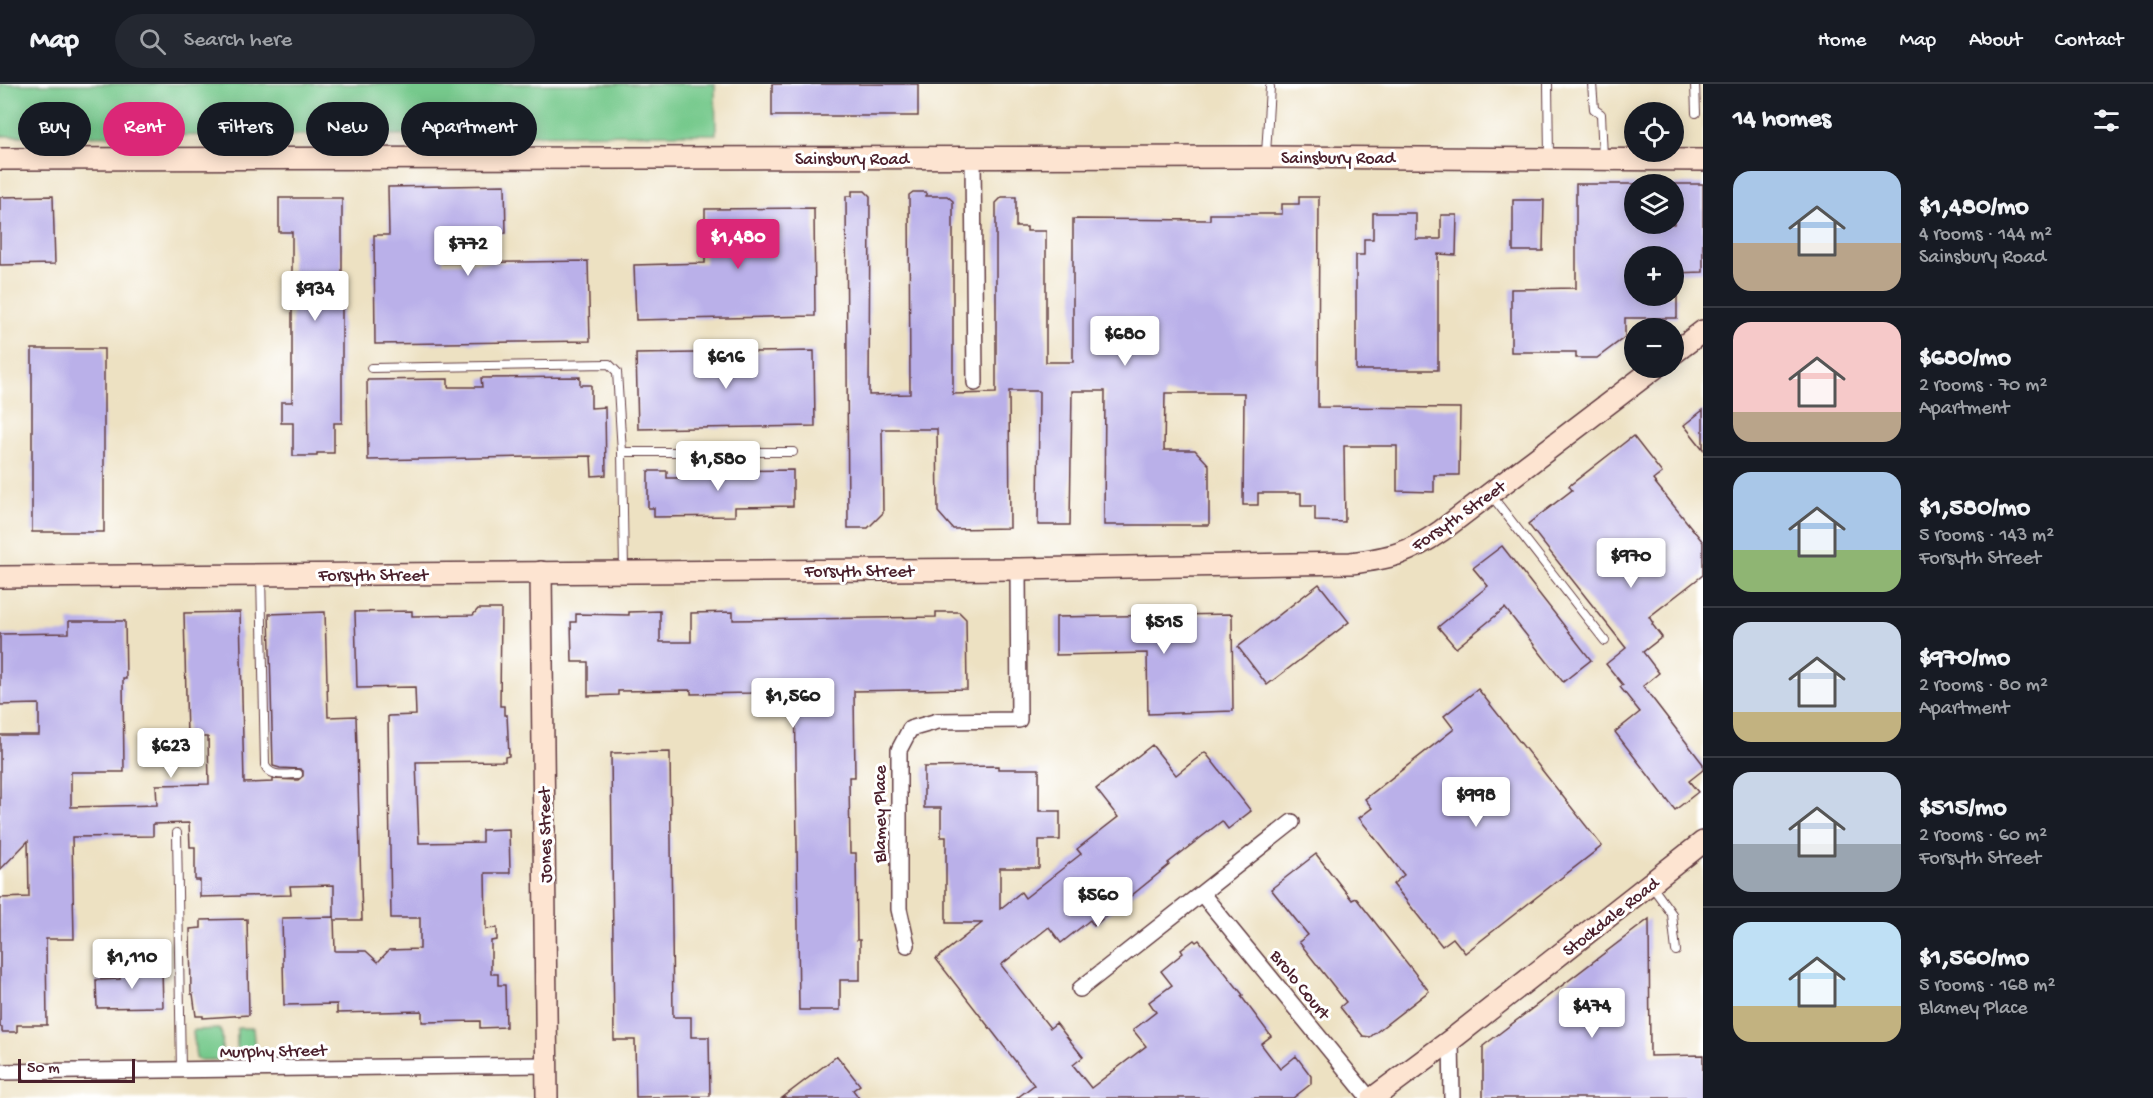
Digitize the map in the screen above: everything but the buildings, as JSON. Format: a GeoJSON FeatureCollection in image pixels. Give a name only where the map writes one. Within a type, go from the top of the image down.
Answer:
{"type":"FeatureCollection","features":[{"type":"Feature","properties":{"kind":"street","name":"Sainsbury Road"},"geometry":{"type":"LineString","coordinates":[[0,159],[1266,157],[1703,160]]}},
{"type":"Feature","properties":{"kind":"street"},"geometry":{"type":"LineString","coordinates":[[973,158],[975,383]]}},
{"type":"Feature","properties":{"kind":"street"},"geometry":{"type":"LineString","coordinates":[[1684,345],[1703,331]]}},
{"type":"Feature","properties":{"kind":"street","name":"Forsyth Street"},"geometry":{"type":"LineString","coordinates":[[0,577],[1018,569],[1351,563],[1383,559],[1421,545],[1642,378]]}},
{"type":"Feature","properties":{"kind":"street","name":"Blamey Place"},"geometry":{"type":"LineString","coordinates":[[907,945],[898,909],[898,750],[910,729],[938,721],[1019,720],[1018,569]]}},
{"type":"Feature","properties":{"kind":"street","name":"Jones Street"},"geometry":{"type":"LineString","coordinates":[[541,572],[547,1098]]}},
{"type":"Feature","properties":{"kind":"street"},"geometry":{"type":"LineString","coordinates":[[1080,989],[1292,822]]}},
{"type":"Feature","properties":{"kind":"street","name":"Stockdale Road"},"geometry":{"type":"LineString","coordinates":[[1371,1098],[1451,1040],[1703,842]]}},
{"type":"Feature","properties":{"kind":"street","name":"Brolo Court"},"geometry":{"type":"LineString","coordinates":[[1202,894],[1371,1098]]}},
{"type":"Feature","properties":{"kind":"street"},"geometry":{"type":"LineString","coordinates":[[1451,1040],[1452,1098]]}},
{"type":"Feature","properties":{"kind":"street","name":"Murphy Street"},"geometry":{"type":"LineString","coordinates":[[0,1072],[547,1065]]}},
{"type":"Feature","properties":{"kind":"lane"},"geometry":{"type":"LineString","coordinates":[[1548,84],[1549,159]]}},
{"type":"Feature","properties":{"kind":"lane"},"geometry":{"type":"LineString","coordinates":[[1592,84],[1594,109],[1601,114],[1603,159]]}},
{"type":"Feature","properties":{"kind":"lane"},"geometry":{"type":"LineString","coordinates":[[1695,84],[1696,112]]}},
{"type":"Feature","properties":{"kind":"lane"},"geometry":{"type":"LineString","coordinates":[[1266,157],[1270,87]]}},
{"type":"Feature","properties":{"kind":"lane"},"geometry":{"type":"LineString","coordinates":[[371,368],[609,364],[616,372],[622,453],[624,572]]}},
{"type":"Feature","properties":{"kind":"lane"},"geometry":{"type":"LineString","coordinates":[[622,453],[793,453]]}},
{"type":"Feature","properties":{"kind":"lane"},"geometry":{"type":"LineString","coordinates":[[1490,494],[1605,641]]}},
{"type":"Feature","properties":{"kind":"lane"},"geometry":{"type":"LineString","coordinates":[[261,574],[265,765],[267,770],[273,773],[298,774]]}},
{"type":"Feature","properties":{"kind":"lane"},"geometry":{"type":"LineString","coordinates":[[177,833],[182,1071]]}},
{"type":"Feature","properties":{"kind":"lane"},"geometry":{"type":"LineString","coordinates":[[1650,884],[1672,914],[1676,951]]}},
{"type":"Feature","properties":{"kind":"green space"},"geometry":{"type":"Polygon","coordinates":[[[0,84],[715,84],[716,134],[537,134],[537,102],[401,102],[401,135],[389,135],[389,102],[306,102],[306,135],[294,135],[294,102],[197,102],[197,135],[185,135],[185,102],[103,102],[103,136],[91,136],[91,102],[18,102],[18,136],[0,136],[0,84]]]}},
{"type":"Feature","properties":{"kind":"green space"},"geometry":{"type":"Polygon","coordinates":[[[238,1028],[253,1028],[255,1052],[246,1060],[242,1060],[238,1053],[238,1028]]]}},
{"type":"Feature","properties":{"kind":"green space"},"geometry":{"type":"Polygon","coordinates":[[[220,1029],[222,1044],[218,1060],[196,1058],[193,1032],[220,1029]]]}}]}
